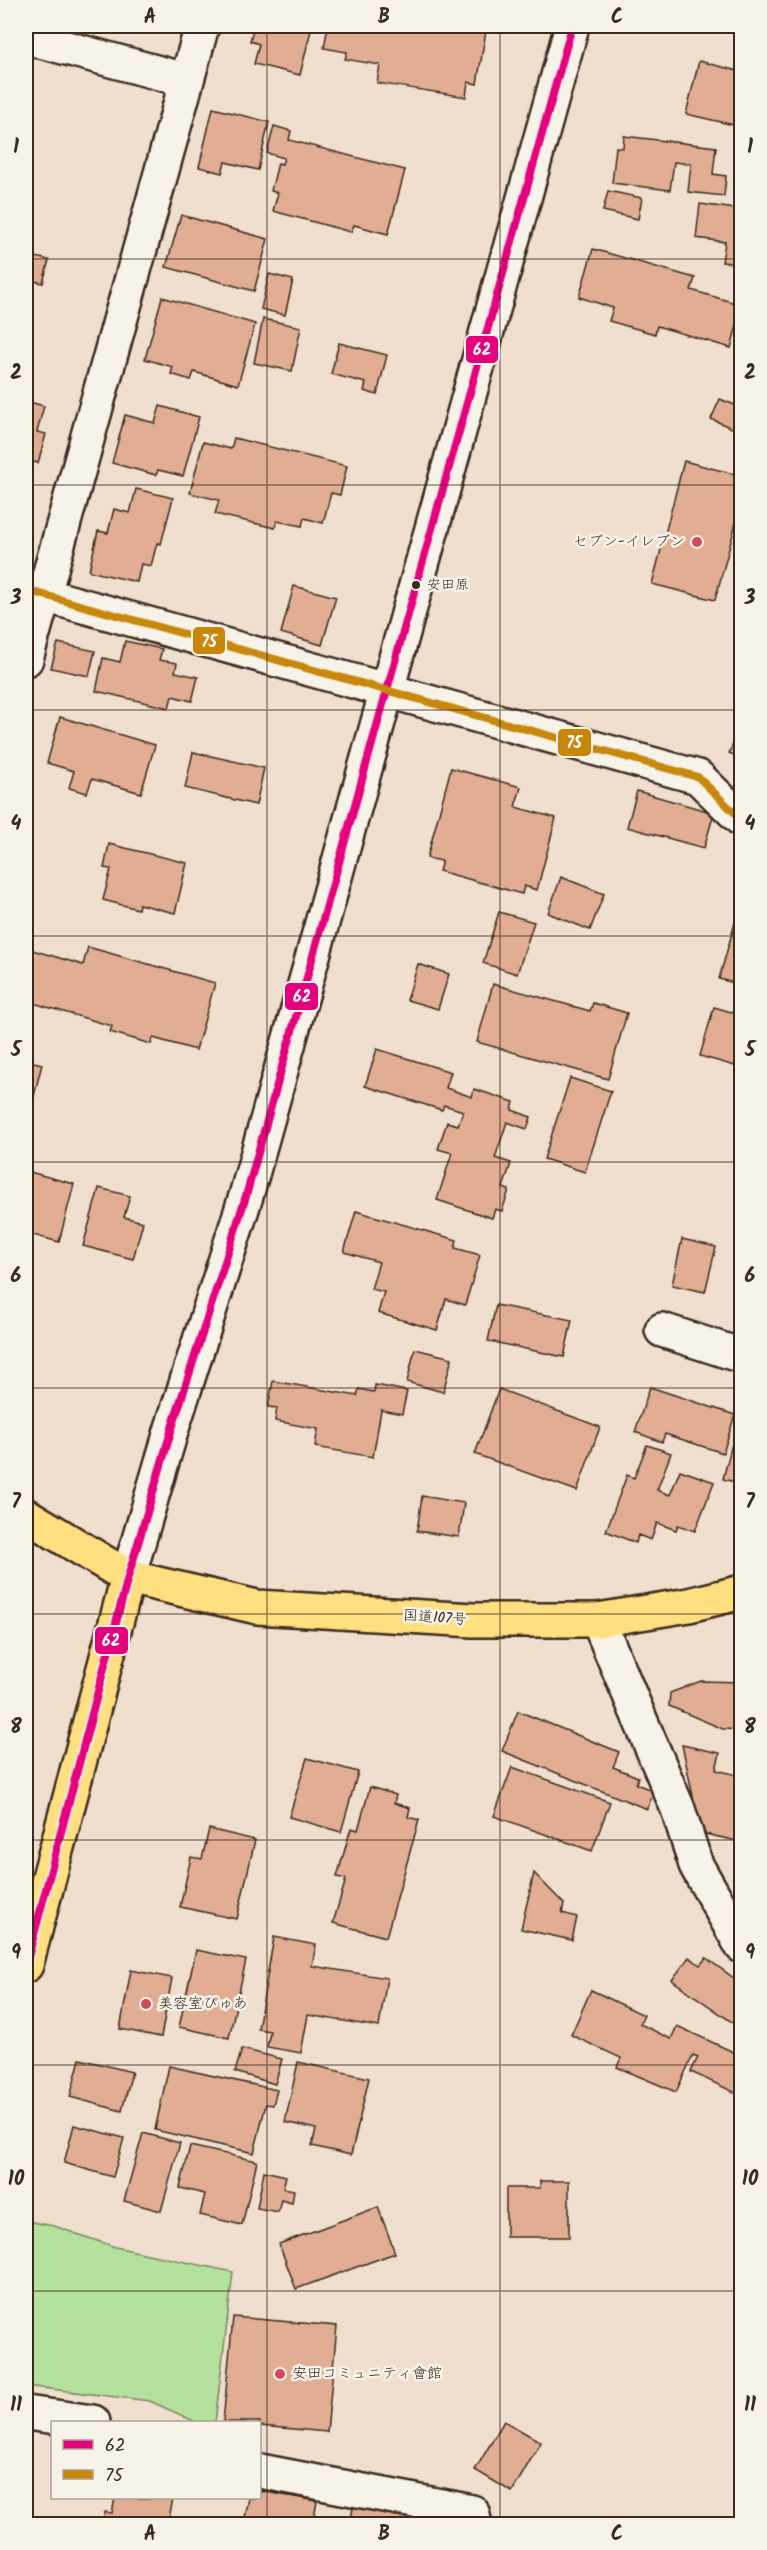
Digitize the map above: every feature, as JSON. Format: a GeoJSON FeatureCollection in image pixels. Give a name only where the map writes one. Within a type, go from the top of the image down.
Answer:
{"type":"FeatureCollection","features":[{"type":"Feature","properties":{"kind":"highway","name":"国道107号"},"geometry":{"type":"LineString","coordinates":[[26,1515],[128,1576],[257,1607],[473,1620],[598,1620],[688,1605],[741,1592]]}},
{"type":"Feature","properties":{"kind":"highway"},"geometry":{"type":"LineString","coordinates":[[28,1944],[128,1576]]}},
{"type":"Feature","properties":{"kind":"street"},"geometry":{"type":"LineString","coordinates":[[26,659],[34,593],[202,26]]}},
{"type":"Feature","properties":{"kind":"street"},"geometry":{"type":"LineString","coordinates":[[128,1576],[172,1428],[246,1196],[572,26]]}},
{"type":"Feature","properties":{"kind":"street"},"geometry":{"type":"LineString","coordinates":[[26,37],[185,80]]}},
{"type":"Feature","properties":{"kind":"street"},"geometry":{"type":"LineString","coordinates":[[34,593],[698,777],[741,820]]}},
{"type":"Feature","properties":{"kind":"street"},"geometry":{"type":"LineString","coordinates":[[662,1330],[741,1356]]}},
{"type":"Feature","properties":{"kind":"street"},"geometry":{"type":"LineString","coordinates":[[598,1620],[678,1809],[696,1865],[741,1946]]}},
{"type":"Feature","properties":{"kind":"street"},"geometry":{"type":"LineString","coordinates":[[26,2413],[86,2421]]}},
{"type":"Feature","properties":{"kind":"street"},"geometry":{"type":"LineString","coordinates":[[261,2471],[472,2512],[475,2524]]}},
{"type":"Feature","properties":{"kind":"green space"},"geometry":{"type":"Polygon","coordinates":[[[27,2221],[54,2226],[115,2247],[233,2272],[215,2421],[194,2421],[150,2401],[26,2386],[27,2221]]]}},
{"type":"Feature","properties":{"kind":"building"},"geometry":{"type":"Polygon","coordinates":[[[254,26],[312,26],[300,75],[254,64],[259,44],[250,41],[254,26]]]}},
{"type":"Feature","properties":{"kind":"building"},"geometry":{"type":"Polygon","coordinates":[[[328,26],[451,26],[486,31],[477,84],[468,82],[466,97],[377,83],[380,65],[345,59],[347,52],[324,48],[328,26]]]}},
{"type":"Feature","properties":{"kind":"building"},"geometry":{"type":"Polygon","coordinates":[[[699,61],[742,72],[742,93],[734,125],[686,114],[699,61]]]}},
{"type":"Feature","properties":{"kind":"building"},"geometry":{"type":"Polygon","coordinates":[[[213,108],[269,122],[258,170],[225,162],[222,173],[199,167],[213,108]]]}},
{"type":"Feature","properties":{"kind":"building"},"geometry":{"type":"Polygon","coordinates":[[[274,126],[291,131],[289,140],[405,170],[388,234],[354,225],[351,232],[273,211],[278,193],[271,191],[278,163],[282,164],[284,158],[267,153],[274,126]]]}},
{"type":"Feature","properties":{"kind":"building"},"geometry":{"type":"Polygon","coordinates":[[[624,136],[716,147],[713,174],[726,176],[724,196],[688,192],[691,164],[674,162],[670,190],[612,183],[616,147],[623,148],[624,136]]]}},
{"type":"Feature","properties":{"kind":"building"},"geometry":{"type":"Polygon","coordinates":[[[608,191],[642,198],[638,219],[603,211],[608,191]]]}},
{"type":"Feature","properties":{"kind":"building"},"geometry":{"type":"Polygon","coordinates":[[[700,204],[742,210],[742,264],[722,262],[725,242],[696,238],[700,204]]]}},
{"type":"Feature","properties":{"kind":"building"},"geometry":{"type":"Polygon","coordinates":[[[181,215],[268,239],[254,291],[166,267],[181,215]]]}},
{"type":"Feature","properties":{"kind":"building"},"geometry":{"type":"Polygon","coordinates":[[[593,249],[695,278],[691,290],[742,305],[731,348],[657,326],[655,334],[609,321],[613,308],[579,297],[593,249]]]}},
{"type":"Feature","properties":{"kind":"building"},"geometry":{"type":"Polygon","coordinates":[[[26,255],[49,260],[43,283],[26,279],[26,255]]]}},
{"type":"Feature","properties":{"kind":"building"},"geometry":{"type":"Polygon","coordinates":[[[269,274],[293,280],[285,315],[261,309],[269,274]]]}},
{"type":"Feature","properties":{"kind":"building"},"geometry":{"type":"Polygon","coordinates":[[[162,297],[255,324],[238,385],[194,372],[191,380],[171,374],[173,367],[145,359],[162,297]]]}},
{"type":"Feature","properties":{"kind":"building"},"geometry":{"type":"Polygon","coordinates":[[[263,319],[301,327],[292,371],[254,363],[263,319]]]}},
{"type":"Feature","properties":{"kind":"building"},"geometry":{"type":"Polygon","coordinates":[[[339,343],[387,355],[377,395],[364,391],[366,383],[331,374],[339,343]]]}},
{"type":"Feature","properties":{"kind":"building"},"geometry":{"type":"Polygon","coordinates":[[[720,399],[742,408],[739,431],[711,419],[720,399]]]}},
{"type":"Feature","properties":{"kind":"building"},"geometry":{"type":"Polygon","coordinates":[[[26,401],[44,406],[37,432],[46,434],[38,463],[26,460],[26,401]]]}},
{"type":"Feature","properties":{"kind":"building"},"geometry":{"type":"Polygon","coordinates":[[[160,406],[199,417],[183,476],[158,470],[156,475],[112,463],[125,415],[155,423],[160,406]]]}},
{"type":"Feature","properties":{"kind":"building"},"geometry":{"type":"Polygon","coordinates":[[[234,438],[347,466],[340,495],[331,493],[323,523],[304,518],[302,526],[277,521],[275,528],[215,514],[219,500],[190,493],[203,442],[231,449],[234,438]]]}},
{"type":"Feature","properties":{"kind":"building","name":"セブン-イレブン"},"geometry":{"type":"Polygon","coordinates":[[[684,461],[742,476],[742,501],[715,600],[652,584],[684,461]]]}},
{"type":"Feature","properties":{"kind":"building"},"geometry":{"type":"Polygon","coordinates":[[[136,489],[173,498],[161,544],[157,543],[151,566],[141,564],[137,582],[89,571],[98,531],[108,533],[114,509],[130,513],[136,489]]]}},
{"type":"Feature","properties":{"kind":"building"},"geometry":{"type":"Polygon","coordinates":[[[294,586],[336,597],[322,645],[281,633],[294,586]]]}},
{"type":"Feature","properties":{"kind":"building"},"geometry":{"type":"Polygon","coordinates":[[[125,641],[162,649],[159,660],[177,663],[175,672],[198,677],[192,701],[172,696],[169,708],[96,691],[103,658],[120,662],[125,641]]]}},
{"type":"Feature","properties":{"kind":"building"},"geometry":{"type":"Polygon","coordinates":[[[58,643],[95,651],[89,676],[51,668],[58,643]]]}},
{"type":"Feature","properties":{"kind":"building"},"geometry":{"type":"Polygon","coordinates":[[[60,717],[155,745],[141,793],[92,779],[87,793],[69,788],[74,771],[47,763],[60,717]]]}},
{"type":"Feature","properties":{"kind":"building"},"geometry":{"type":"Polygon","coordinates":[[[742,724],[742,758],[729,753],[742,724]]]}},
{"type":"Feature","properties":{"kind":"building"},"geometry":{"type":"Polygon","coordinates":[[[193,752],[264,768],[256,805],[185,788],[193,752]]]}},
{"type":"Feature","properties":{"kind":"building"},"geometry":{"type":"Polygon","coordinates":[[[451,768],[521,787],[515,807],[556,818],[537,890],[524,886],[522,894],[439,871],[442,861],[427,858],[451,768]]]}},
{"type":"Feature","properties":{"kind":"building"},"geometry":{"type":"Polygon","coordinates":[[[637,791],[714,813],[704,848],[627,827],[637,791]]]}},
{"type":"Feature","properties":{"kind":"building"},"geometry":{"type":"Polygon","coordinates":[[[109,844],[187,863],[175,913],[139,904],[138,909],[103,900],[111,869],[104,868],[109,844]]]}},
{"type":"Feature","properties":{"kind":"building"},"geometry":{"type":"Polygon","coordinates":[[[561,877],[604,894],[590,930],[548,913],[561,877]]]}},
{"type":"Feature","properties":{"kind":"building"},"geometry":{"type":"Polygon","coordinates":[[[742,898],[742,985],[719,979],[742,898]]]}},
{"type":"Feature","properties":{"kind":"building"},"geometry":{"type":"Polygon","coordinates":[[[499,912],[534,922],[517,974],[483,963],[499,912]]]}},
{"type":"Feature","properties":{"kind":"building"},"geometry":{"type":"Polygon","coordinates":[[[88,947],[215,983],[196,1050],[153,1038],[151,1044],[110,1032],[112,1026],[26,1001],[26,948],[83,965],[88,947]]]}},
{"type":"Feature","properties":{"kind":"building"},"geometry":{"type":"Polygon","coordinates":[[[418,964],[449,974],[438,1009],[407,1000],[418,964]]]}},
{"type":"Feature","properties":{"kind":"building"},"geometry":{"type":"Polygon","coordinates":[[[493,984],[590,1011],[593,1003],[627,1013],[608,1079],[477,1042],[493,984]]]}},
{"type":"Feature","properties":{"kind":"building"},"geometry":{"type":"Polygon","coordinates":[[[714,1007],[742,1015],[742,1068],[700,1056],[714,1007]]]}},
{"type":"Feature","properties":{"kind":"building"},"geometry":{"type":"Polygon","coordinates":[[[377,1049],[451,1072],[446,1088],[472,1097],[474,1089],[514,1102],[512,1110],[531,1117],[527,1129],[507,1122],[495,1158],[511,1163],[503,1188],[509,1190],[502,1211],[495,1209],[492,1218],[437,1200],[452,1153],[438,1149],[447,1122],[458,1125],[463,1111],[444,1105],[442,1110],[365,1086],[377,1049]]]}},
{"type":"Feature","properties":{"kind":"building"},"geometry":{"type":"Polygon","coordinates":[[[26,1060],[42,1064],[31,1108],[26,1107],[26,1060]]]}},
{"type":"Feature","properties":{"kind":"building"},"geometry":{"type":"Polygon","coordinates":[[[570,1078],[611,1091],[585,1172],[544,1159],[570,1078]]]}},
{"type":"Feature","properties":{"kind":"building"},"geometry":{"type":"Polygon","coordinates":[[[26,1171],[74,1184],[59,1242],[26,1233],[26,1171]]]}},
{"type":"Feature","properties":{"kind":"building"},"geometry":{"type":"Polygon","coordinates":[[[99,1188],[130,1196],[124,1217],[143,1222],[133,1259],[83,1246],[99,1188]]]}},
{"type":"Feature","properties":{"kind":"building"},"geometry":{"type":"Polygon","coordinates":[[[356,1211],[457,1240],[455,1248],[480,1255],[465,1305],[446,1299],[437,1330],[378,1313],[384,1292],[371,1289],[379,1262],[344,1252],[356,1211]]]}},
{"type":"Feature","properties":{"kind":"building"},"geometry":{"type":"Polygon","coordinates":[[[682,1239],[716,1247],[705,1292],[672,1285],[682,1239]]]}},
{"type":"Feature","properties":{"kind":"building"},"geometry":{"type":"Polygon","coordinates":[[[496,1305],[572,1320],[564,1357],[488,1341],[496,1305]]]}},
{"type":"Feature","properties":{"kind":"building"},"geometry":{"type":"Polygon","coordinates":[[[415,1349],[452,1358],[443,1392],[407,1382],[415,1349]]]}},
{"type":"Feature","properties":{"kind":"building"},"geometry":{"type":"Polygon","coordinates":[[[273,1381],[357,1396],[359,1389],[374,1392],[375,1385],[407,1391],[402,1414],[381,1410],[373,1457],[315,1447],[318,1429],[275,1421],[277,1408],[268,1407],[273,1381]]]}},
{"type":"Feature","properties":{"kind":"building"},"geometry":{"type":"Polygon","coordinates":[[[650,1387],[735,1415],[723,1453],[665,1434],[662,1442],[635,1432],[650,1387]]]}},
{"type":"Feature","properties":{"kind":"building"},"geometry":{"type":"Polygon","coordinates":[[[499,1389],[600,1427],[577,1491],[475,1454],[499,1389]]]}},
{"type":"Feature","properties":{"kind":"building"},"geometry":{"type":"Polygon","coordinates":[[[738,1420],[742,1421],[742,1484],[723,1479],[738,1420]]]}},
{"type":"Feature","properties":{"kind":"building"},"geometry":{"type":"Polygon","coordinates":[[[647,1445],[671,1453],[657,1490],[670,1495],[680,1470],[714,1482],[695,1531],[678,1525],[676,1530],[657,1523],[651,1540],[638,1535],[636,1543],[606,1531],[627,1475],[634,1478],[647,1445]]]}},
{"type":"Feature","properties":{"kind":"building"},"geometry":{"type":"Polygon","coordinates":[[[422,1496],[464,1503],[459,1537],[417,1531],[422,1496]]]}},
{"type":"Feature","properties":{"kind":"building"},"geometry":{"type":"Polygon","coordinates":[[[701,1681],[742,1682],[742,1730],[723,1729],[669,1706],[670,1693],[701,1681]]]}},
{"type":"Feature","properties":{"kind":"building"},"geometry":{"type":"Polygon","coordinates":[[[518,1711],[619,1752],[613,1767],[638,1777],[636,1784],[654,1791],[647,1809],[502,1751],[518,1711]]]}},
{"type":"Feature","properties":{"kind":"building"},"geometry":{"type":"Polygon","coordinates":[[[682,1745],[720,1753],[716,1770],[742,1776],[742,1842],[701,1833],[682,1745]]]}},
{"type":"Feature","properties":{"kind":"building"},"geometry":{"type":"Polygon","coordinates":[[[307,1758],[358,1772],[341,1832],[289,1817],[307,1758]]]}},
{"type":"Feature","properties":{"kind":"building"},"geometry":{"type":"Polygon","coordinates":[[[512,1767],[610,1802],[592,1851],[494,1816],[512,1767]]]}},
{"type":"Feature","properties":{"kind":"building"},"geometry":{"type":"Polygon","coordinates":[[[370,1787],[396,1795],[394,1803],[410,1808],[408,1817],[419,1820],[386,1937],[333,1923],[346,1879],[337,1877],[351,1828],[358,1830],[370,1787]]]}},
{"type":"Feature","properties":{"kind":"building"},"geometry":{"type":"Polygon","coordinates":[[[209,1829],[255,1840],[237,1919],[180,1907],[191,1857],[202,1859],[209,1829]]]}},
{"type":"Feature","properties":{"kind":"building"},"geometry":{"type":"Polygon","coordinates":[[[534,1873],[564,1904],[562,1913],[577,1917],[572,1940],[521,1929],[534,1873]]]}},
{"type":"Feature","properties":{"kind":"building"},"geometry":{"type":"Polygon","coordinates":[[[274,1937],[316,1945],[312,1966],[387,1978],[379,2027],[308,2015],[301,2053],[267,2047],[270,2031],[258,2029],[274,1937]]]}},
{"type":"Feature","properties":{"kind":"building"},"geometry":{"type":"Polygon","coordinates":[[[196,1950],[246,1960],[229,2038],[179,2027],[196,1950]]]}},
{"type":"Feature","properties":{"kind":"building"},"geometry":{"type":"Polygon","coordinates":[[[689,1957],[700,1965],[706,1958],[742,1984],[742,2029],[672,1980],[689,1957]]]}},
{"type":"Feature","properties":{"kind":"building","name":"美容室ぴゅあ"},"geometry":{"type":"Polygon","coordinates":[[[131,1970],[172,1978],[161,2037],[120,2029],[131,1970]]]}},
{"type":"Feature","properties":{"kind":"building"},"geometry":{"type":"Polygon","coordinates":[[[591,1990],[644,2015],[640,2024],[671,2039],[677,2026],[742,2056],[742,2086],[738,2094],[691,2072],[698,2057],[693,2055],[676,2092],[617,2067],[621,2058],[571,2035],[591,1990]]]}},
{"type":"Feature","properties":{"kind":"building"},"geometry":{"type":"Polygon","coordinates":[[[242,2049],[282,2059],[275,2084],[235,2072],[242,2049]]]}},
{"type":"Feature","properties":{"kind":"building"},"geometry":{"type":"Polygon","coordinates":[[[80,2059],[132,2072],[122,2111],[70,2097],[80,2059]]]}},
{"type":"Feature","properties":{"kind":"building"},"geometry":{"type":"Polygon","coordinates":[[[298,2062],[369,2078],[351,2155],[312,2146],[316,2129],[285,2122],[298,2062]]]}},
{"type":"Feature","properties":{"kind":"building"},"geometry":{"type":"Polygon","coordinates":[[[169,2066],[277,2090],[273,2105],[266,2104],[254,2153],[155,2130],[169,2066]]]}},
{"type":"Feature","properties":{"kind":"building"},"geometry":{"type":"Polygon","coordinates":[[[74,2125],[124,2138],[113,2177],[64,2163],[74,2125]]]}},
{"type":"Feature","properties":{"kind":"building"},"geometry":{"type":"Polygon","coordinates":[[[143,2133],[180,2143],[161,2211],[124,2201],[143,2133]]]}},
{"type":"Feature","properties":{"kind":"building"},"geometry":{"type":"Polygon","coordinates":[[[190,2146],[257,2161],[242,2225],[200,2215],[205,2194],[180,2188],[190,2146]]]}},
{"type":"Feature","properties":{"kind":"building"},"geometry":{"type":"Polygon","coordinates":[[[264,2171],[286,2176],[283,2188],[294,2190],[292,2203],[281,2200],[278,2212],[257,2208],[264,2171]]]}},
{"type":"Feature","properties":{"kind":"building"},"geometry":{"type":"Polygon","coordinates":[[[540,2181],[569,2181],[569,2237],[506,2237],[506,2188],[540,2188],[540,2181]]]}},
{"type":"Feature","properties":{"kind":"building"},"geometry":{"type":"Polygon","coordinates":[[[378,2207],[395,2253],[296,2289],[279,2244],[378,2207]]]}},
{"type":"Feature","properties":{"kind":"building","name":"安田コミュニティ會館"},"geometry":{"type":"Polygon","coordinates":[[[233,2317],[337,2326],[327,2432],[261,2426],[261,2421],[223,2421],[233,2317]]]}},
{"type":"Feature","properties":{"kind":"building"},"geometry":{"type":"Polygon","coordinates":[[[504,2421],[541,2442],[512,2492],[475,2470],[504,2421]]]}},
{"type":"Feature","properties":{"kind":"building"},"geometry":{"type":"Polygon","coordinates":[[[261,2491],[317,2501],[313,2524],[244,2522],[249,2499],[261,2499],[261,2491]]]}},
{"type":"Feature","properties":{"kind":"building"},"geometry":{"type":"Polygon","coordinates":[[[115,2499],[173,2499],[168,2524],[103,2524],[105,2512],[112,2513],[115,2499]]]}},
{"type":"Feature","properties":{"kind":"building"},"geometry":{"type":"Polygon","coordinates":[[[354,2503],[447,2524],[350,2524],[354,2503]]]}},
{"type":"Feature","properties":{"kind":"transit line","name":"62"},"geometry":{"type":"LineString","coordinates":[[26,1965],[128,1577],[172,1428],[246,1196],[572,26]]}},
{"type":"Feature","properties":{"kind":"transit line","name":"75"},"geometry":{"type":"LineString","coordinates":[[26,590],[698,777],[742,820]]}},
{"type":"Feature","properties":{"kind":"place","name":"セブン-イレブン"},"geometry":{"type":"Point","coordinates":[697,542]}},
{"type":"Feature","properties":{"kind":"place","name":"安田原"},"geometry":{"type":"Point","coordinates":[416,585]}},
{"type":"Feature","properties":{"kind":"place","name":"美容室ぴゅあ"},"geometry":{"type":"Point","coordinates":[146,2004]}},
{"type":"Feature","properties":{"kind":"place","name":"安田コミュニティ會館"},"geometry":{"type":"Point","coordinates":[280,2374]}}]}
